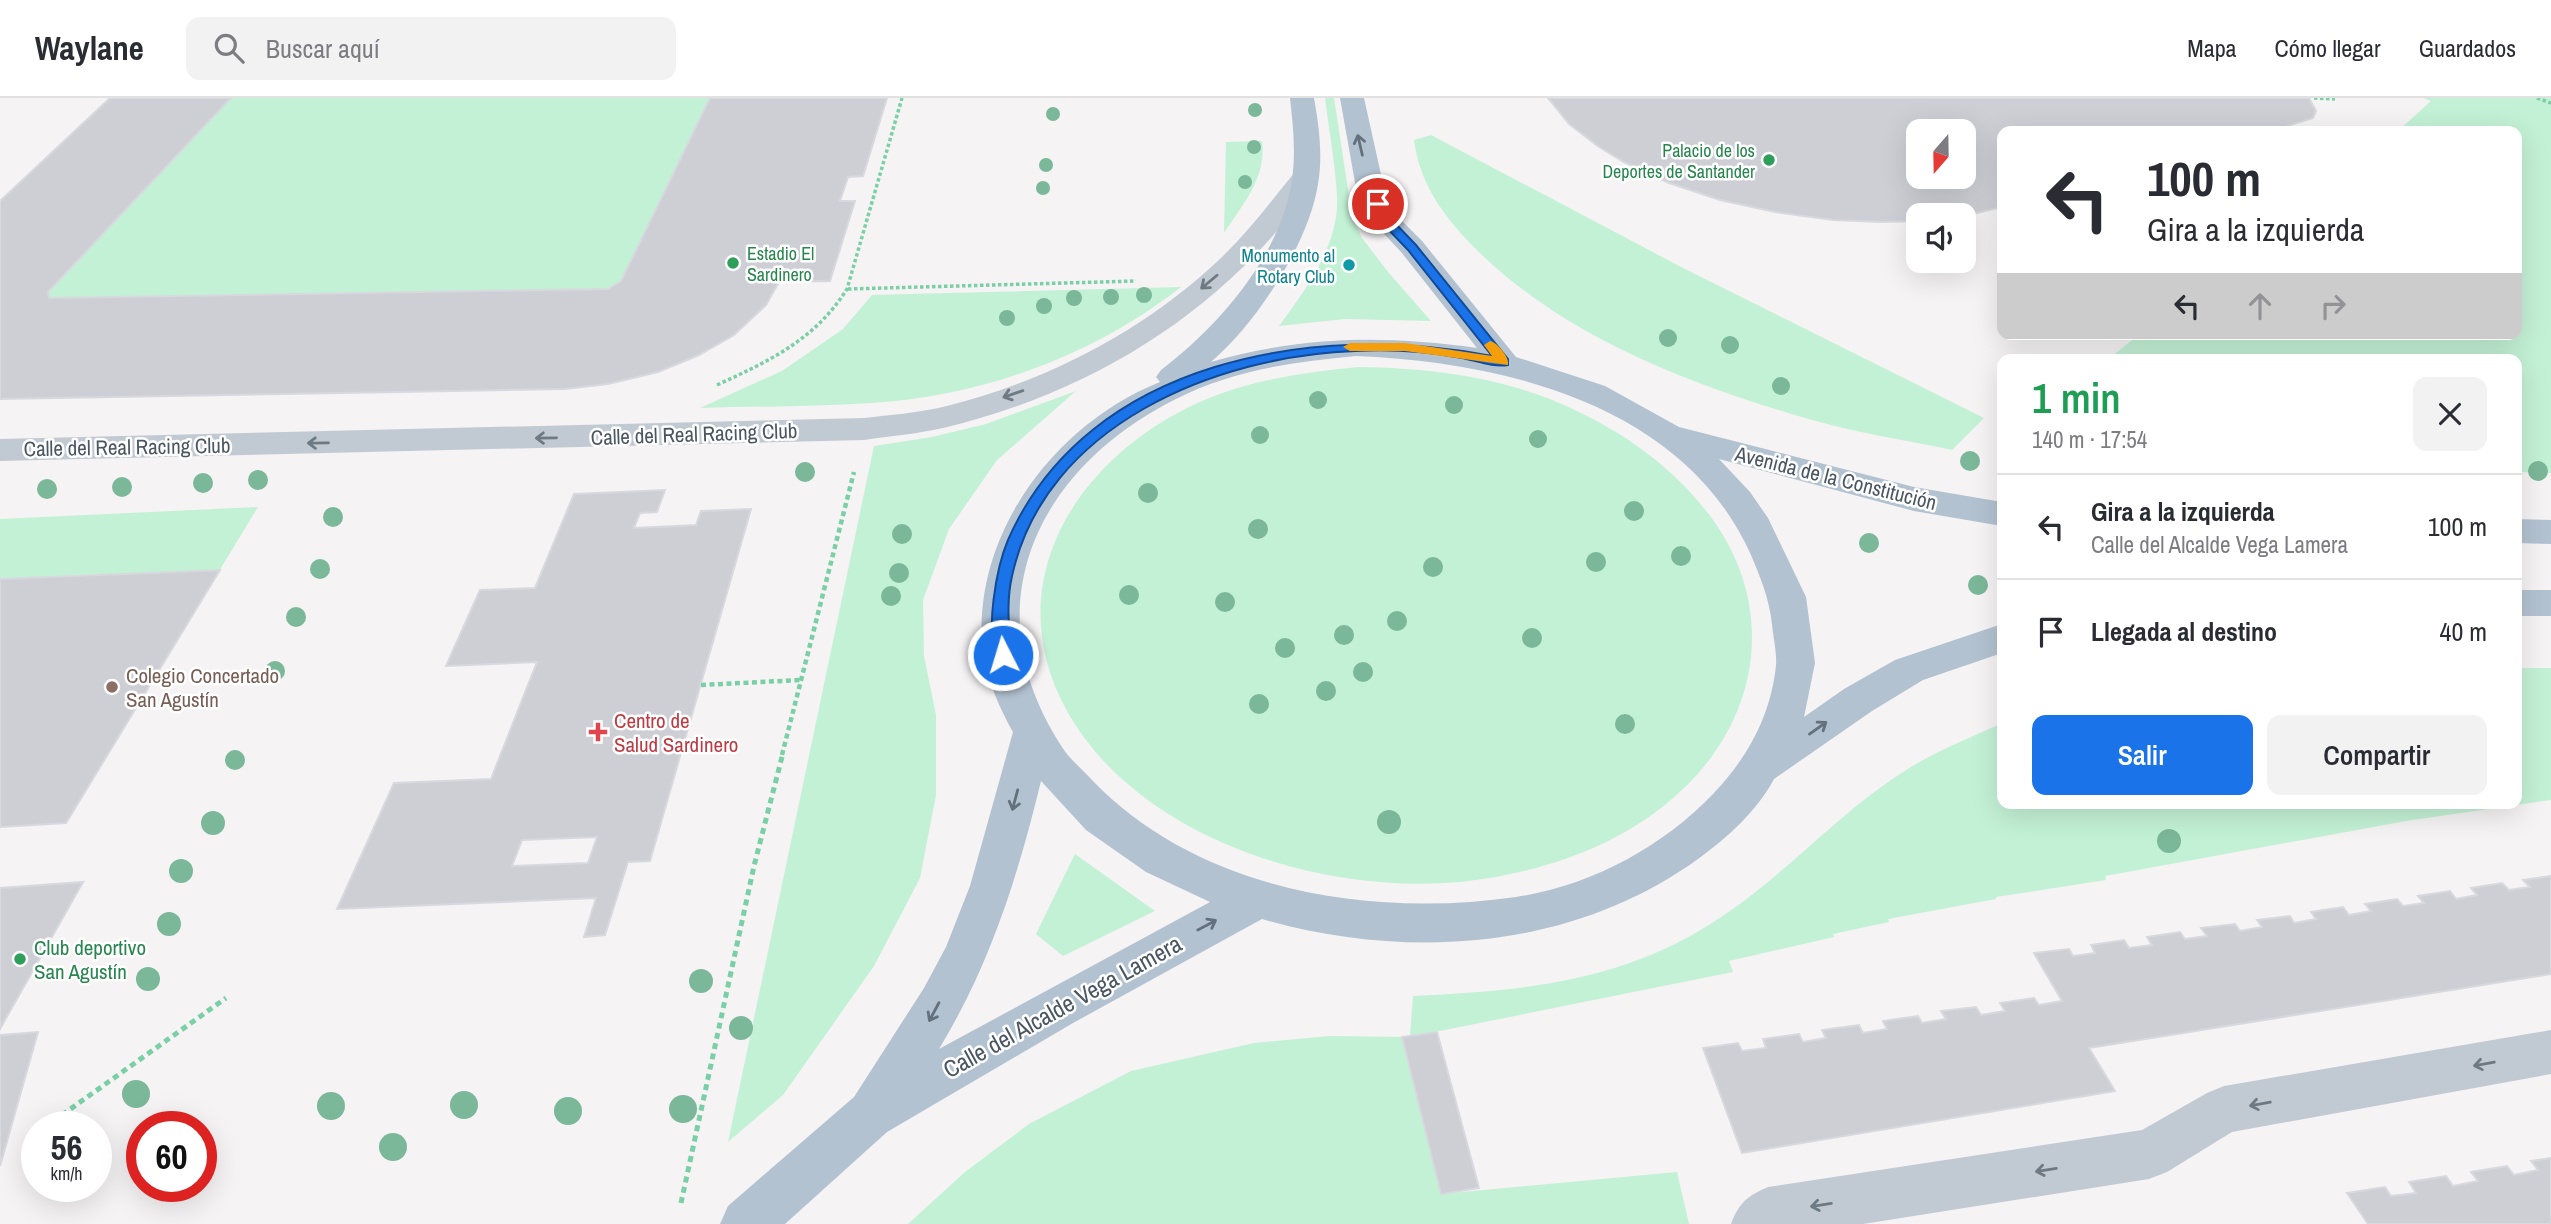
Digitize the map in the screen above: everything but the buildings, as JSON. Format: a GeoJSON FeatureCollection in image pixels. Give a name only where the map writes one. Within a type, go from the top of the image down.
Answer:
{"type":"FeatureCollection","features":[{"type":"Feature","properties":{"kind":"main road"},"geometry":{"type":"LineString","coordinates":[[1129,411],[1169,389],[1213,372],[1259,359],[1307,351],[1405,347],[1455,352],[1504,362],[1551,376],[1597,394],[1670,435],[1715,475],[1746,510],[1770,548],[1787,590],[1795,634],[1794,678],[1784,724],[1762,767],[1732,807],[1713,825],[1693,842],[1644,874],[1588,898],[1526,915],[1458,925],[1390,924],[1321,916],[1256,900],[1205,881],[1160,858],[1119,831],[1084,802],[1055,769],[1032,734],[1013,692],[1000,639],[1003,588],[1012,549],[1029,513],[1057,471],[1102,429],[1209,348],[1232,324],[1276,260],[1303,195],[1307,131],[1302,98]]}},
{"type":"Feature","properties":{"kind":"main road"},"geometry":{"type":"LineString","coordinates":[[1352,98],[1370,188],[1386,221],[1412,247],[1504,362]]}},
{"type":"Feature","properties":{"kind":"main road","name":"Avenida de la Constitución"},"geometry":{"type":"LineString","coordinates":[[1670,435],[1914,499],[1997,513]]}},
{"type":"Feature","properties":{"kind":"main road"},"geometry":{"type":"LineString","coordinates":[[2522,531],[2551,531]]}},
{"type":"Feature","properties":{"kind":"main road"},"geometry":{"type":"LineString","coordinates":[[2522,603],[2551,603]]}},
{"type":"Feature","properties":{"kind":"main road"},"geometry":{"type":"LineString","coordinates":[[1762,767],[1858,700],[1909,670],[1997,640]]}},
{"type":"Feature","properties":{"kind":"main road","name":"Calle del Alcalde Vega Lamera"},"geometry":{"type":"LineString","coordinates":[[870,1115],[922,1035],[974,935],[997,867],[1032,734]]}},
{"type":"Feature","properties":{"kind":"main road","name":"Calle del Alcalde Vega Lamera"},"geometry":{"type":"LineString","coordinates":[[746,1224],[870,1115],[1056,1008],[1256,900]]}},
{"type":"Feature","properties":{"kind":"street","name":"Calle del Real Racing Club"},"geometry":{"type":"LineString","coordinates":[[0,450],[864,429],[952,415],[1051,381],[1115,351],[1171,315],[1232,263],[1305,178]]}},
{"type":"Feature","properties":{"kind":"street"},"geometry":{"type":"LineString","coordinates":[[1758,1224],[1768,1213],[2149,1154],[2224,1110],[2551,1052]]}},
{"type":"Feature","properties":{"kind":"path"},"geometry":{"type":"LineString","coordinates":[[710,389],[782,355],[834,310],[847,289],[902,98]]}},
{"type":"Feature","properties":{"kind":"path"},"geometry":{"type":"LineString","coordinates":[[2314,98],[2335,99]]}},
{"type":"Feature","properties":{"kind":"path"},"geometry":{"type":"LineString","coordinates":[[2537,98],[2551,103]]}},
{"type":"Feature","properties":{"kind":"path"},"geometry":{"type":"LineString","coordinates":[[847,289],[1143,281]]}},
{"type":"Feature","properties":{"kind":"path"},"geometry":{"type":"LineString","coordinates":[[681,1203],[754,866],[864,429]]}},
{"type":"Feature","properties":{"kind":"path"},"geometry":{"type":"LineString","coordinates":[[701,685],[801,680]]}},
{"type":"Feature","properties":{"kind":"path"},"geometry":{"type":"LineString","coordinates":[[68,1111],[226,998]]}},
{"type":"Feature","properties":{"kind":"green space"},"geometry":{"type":"Polygon","coordinates":[[[231,98],[710,98],[621,281],[604,290],[48,297],[48,292],[231,98]]]}},
{"type":"Feature","properties":{"kind":"green space"},"geometry":{"type":"Polygon","coordinates":[[[1325,98],[1334,98],[1352,216],[1362,238],[1431,321],[1345,319],[1279,326],[1320,265],[1337,213],[1325,98]]]}},
{"type":"Feature","properties":{"kind":"green space"},"geometry":{"type":"Polygon","coordinates":[[[2423,98],[2551,98],[2551,473],[2522,472],[2522,354],[2114,354],[2132,340],[2522,340],[2522,126],[2404,126],[2431,101],[2423,98]]]}},
{"type":"Feature","properties":{"kind":"green space"},"geometry":{"type":"Polygon","coordinates":[[[1431,135],[1683,268],[1984,418],[1952,450],[1812,420],[1724,392],[1637,357],[1556,313],[1518,286],[1459,231],[1438,204],[1417,157],[1414,140],[1431,135]]]}},
{"type":"Feature","properties":{"kind":"green space"},"geometry":{"type":"Polygon","coordinates":[[[1262,141],[1263,154],[1257,178],[1246,201],[1224,233],[1226,142],[1262,141]]]}},
{"type":"Feature","properties":{"kind":"green space"},"geometry":{"type":"Polygon","coordinates":[[[1181,287],[1147,312],[1074,352],[1035,368],[954,392],[871,403],[700,408],[782,371],[843,329],[872,295],[1181,287]]]}},
{"type":"Feature","properties":{"kind":"green space"},"geometry":{"type":"Polygon","coordinates":[[[1359,367],[1410,369],[1486,380],[1535,394],[1601,423],[1640,448],[1676,478],[1707,512],[1730,548],[1745,585],[1752,624],[1750,662],[1742,699],[1726,735],[1703,768],[1673,798],[1628,830],[1577,855],[1551,864],[1468,881],[1414,884],[1357,879],[1299,869],[1242,851],[1189,826],[1141,795],[1099,756],[1067,711],[1047,662],[1040,614],[1046,568],[1063,525],[1089,486],[1122,451],[1162,422],[1207,399],[1282,377],[1359,367]]]}},
{"type":"Feature","properties":{"kind":"green space"},"geometry":{"type":"Polygon","coordinates":[[[1076,391],[997,460],[949,529],[923,600],[924,656],[936,715],[936,795],[920,878],[874,966],[783,1095],[728,1142],[874,446],[932,437],[986,424],[1076,391]]]}},
{"type":"Feature","properties":{"kind":"green space"},"geometry":{"type":"Polygon","coordinates":[[[258,507],[66,823],[0,827],[0,519],[258,507]]]}},
{"type":"Feature","properties":{"kind":"green space"},"geometry":{"type":"Polygon","coordinates":[[[2522,668],[2551,668],[2551,800],[2522,804],[2522,668]]]}},
{"type":"Feature","properties":{"kind":"green space"},"geometry":{"type":"Polygon","coordinates":[[[1997,725],[1997,809],[2489,809],[2406,821],[2105,876],[2106,880],[1996,897],[1888,919],[1889,922],[1833,934],[1834,937],[1729,961],[1733,972],[1410,1037],[1413,996],[1497,990],[1576,978],[1615,968],[1690,936],[1750,896],[1882,786],[1953,745],[1997,725]]]}},
{"type":"Feature","properties":{"kind":"green space"},"geometry":{"type":"Polygon","coordinates":[[[1075,854],[1155,911],[1063,956],[1036,934],[1075,854]]]}},
{"type":"Feature","properties":{"kind":"green space"},"geometry":{"type":"Polygon","coordinates":[[[1330,1036],[1402,1037],[1441,1194],[1677,1172],[1689,1224],[908,1224],[965,1172],[1029,1124],[1131,1071],[1254,1043],[1330,1036]]]}},
{"type":"Feature","properties":{"kind":"slow traffic"},"geometry":{"type":"LineString","coordinates":[[1350,347],[1405,347],[1455,352],[1504,362],[1490,345]]}},
{"type":"Feature","properties":{"kind":"place","name":"Palacio de los Deportes de Santander"},"geometry":{"type":"Point","coordinates":[1769,160]}},
{"type":"Feature","properties":{"kind":"place","name":"Estadio El Sardinero"},"geometry":{"type":"Point","coordinates":[733,263]}},
{"type":"Feature","properties":{"kind":"place","name":"Monumento al Rotary Club"},"geometry":{"type":"Point","coordinates":[1349,265]}},
{"type":"Feature","properties":{"kind":"place","name":"Colegio Concertado San Agustín"},"geometry":{"type":"Point","coordinates":[112,687]}},
{"type":"Feature","properties":{"kind":"place","name":"Centro de Salud Sardinero"},"geometry":{"type":"Point","coordinates":[598,732]}},
{"type":"Feature","properties":{"kind":"place","name":"Club deportivo San Agustín"},"geometry":{"type":"Point","coordinates":[20,959]}},
{"type":"Feature","properties":{"kind":"route"},"geometry":{"type":"LineString","coordinates":[[1003,655],[1000,608],[1004,578],[1024,521],[1057,471],[1102,429],[1129,411],[1169,389],[1213,372],[1259,359],[1307,351],[1405,347],[1455,352],[1504,362],[1412,247],[1386,221],[1378,204]]}}]}
